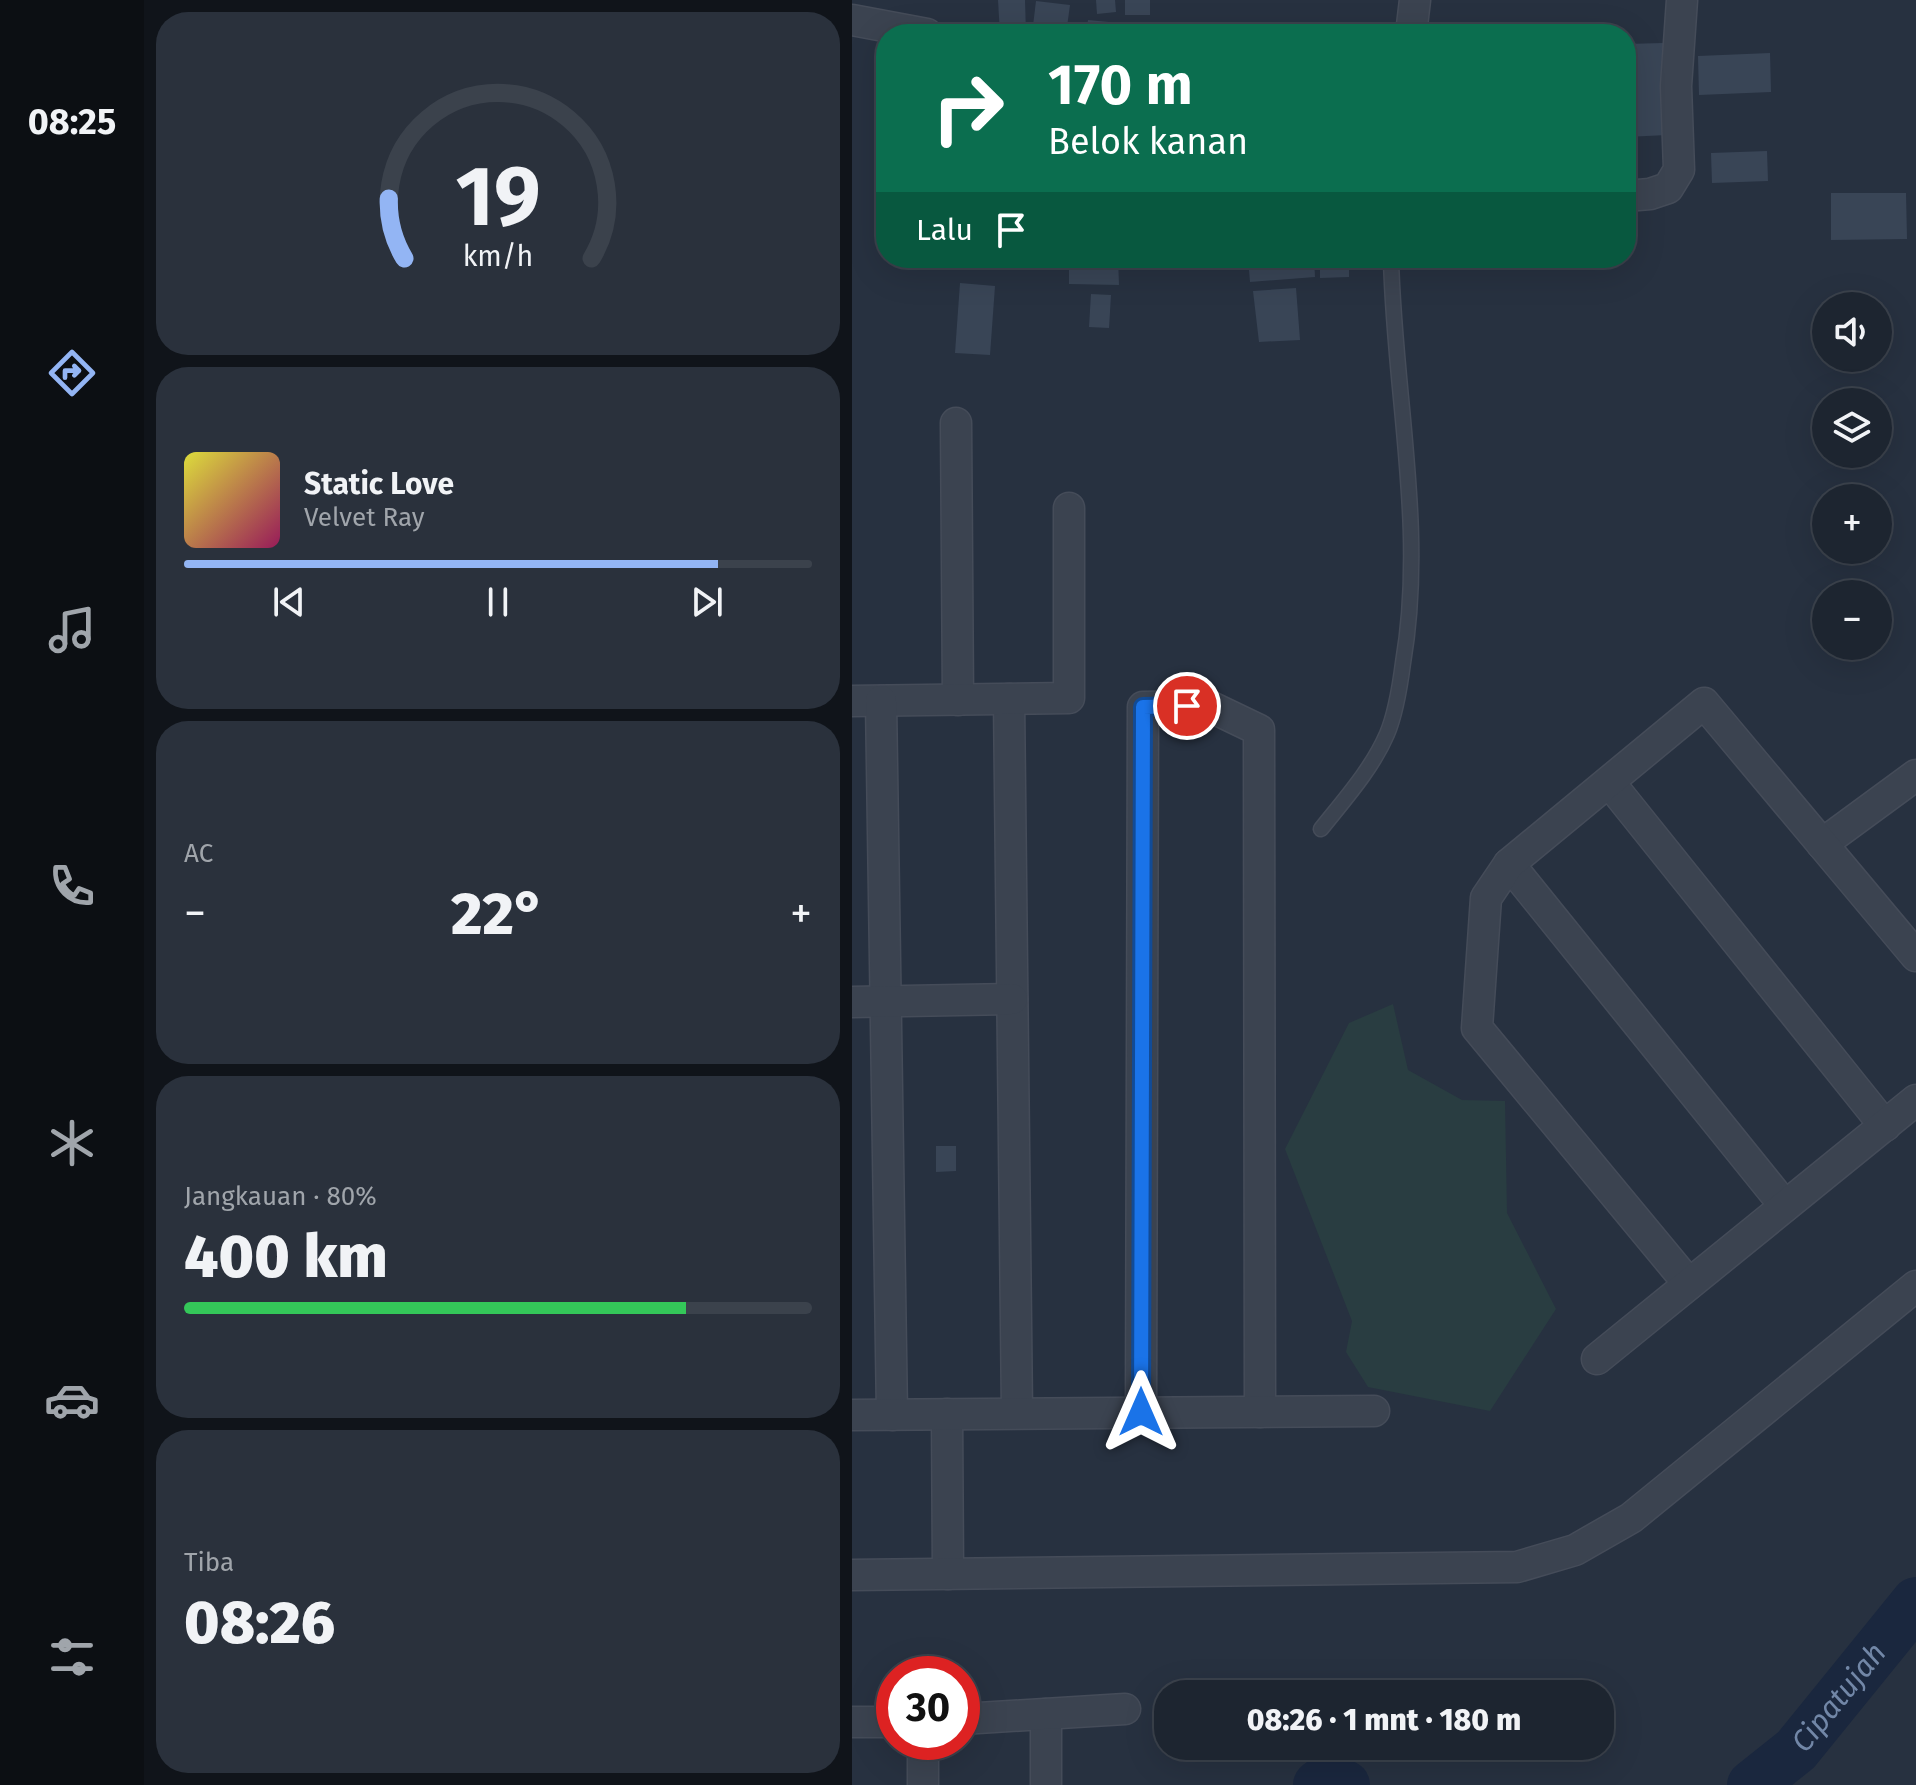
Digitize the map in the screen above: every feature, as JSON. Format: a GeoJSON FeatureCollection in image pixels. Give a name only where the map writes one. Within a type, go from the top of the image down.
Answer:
{"type":"FeatureCollection","features":[{"type":"Feature","properties":{"kind":"street"},"geometry":{"type":"LineString","coordinates":[[1412,24],[1415,0]]}},
{"type":"Feature","properties":{"kind":"street"},"geometry":{"type":"LineString","coordinates":[[1636,195],[1668,188],[1679,170],[1676,86],[1682,0]]}},
{"type":"Feature","properties":{"kind":"street"},"geometry":{"type":"LineString","coordinates":[[852,20],[876,24]]}},
{"type":"Feature","properties":{"kind":"street"},"geometry":{"type":"LineString","coordinates":[[956,423],[958,700]]}},
{"type":"Feature","properties":{"kind":"street"},"geometry":{"type":"LineString","coordinates":[[892,1415],[886,1002],[867,701],[1069,698],[1069,508]]}},
{"type":"Feature","properties":{"kind":"street"},"geometry":{"type":"LineString","coordinates":[[1009,699],[1017,1413]]}},
{"type":"Feature","properties":{"kind":"street"},"geometry":{"type":"LineString","coordinates":[[1689,1284],[1477,1028],[1486,898],[1509,864],[1704,703],[1822,844],[1913,945]]}},
{"type":"Feature","properties":{"kind":"street"},"geometry":{"type":"LineString","coordinates":[[1141,1412],[1143,707],[1209,706],[1259,730],[1260,1412]]}},
{"type":"Feature","properties":{"kind":"street"},"geometry":{"type":"LineString","coordinates":[[1822,844],[1916,775]]}},
{"type":"Feature","properties":{"kind":"street"},"geometry":{"type":"LineString","coordinates":[[1609,782],[1885,1126]]}},
{"type":"Feature","properties":{"kind":"street"},"geometry":{"type":"LineString","coordinates":[[1509,864],[1785,1206]]}},
{"type":"Feature","properties":{"kind":"street"},"geometry":{"type":"LineString","coordinates":[[852,1002],[1012,999]]}},
{"type":"Feature","properties":{"kind":"street"},"geometry":{"type":"LineString","coordinates":[[1597,1359],[1916,1100]]}},
{"type":"Feature","properties":{"kind":"street"},"geometry":{"type":"LineString","coordinates":[[852,1575],[1517,1567],[1575,1550],[1631,1518],[1916,1286]]}},
{"type":"Feature","properties":{"kind":"street"},"geometry":{"type":"LineString","coordinates":[[852,1415],[1374,1411]]}},
{"type":"Feature","properties":{"kind":"street"},"geometry":{"type":"LineString","coordinates":[[947,1414],[948,1574]]}},
{"type":"Feature","properties":{"kind":"street"},"geometry":{"type":"LineString","coordinates":[[980,1718],[1125,1709]]}},
{"type":"Feature","properties":{"kind":"street"},"geometry":{"type":"LineString","coordinates":[[1046,1714],[1046,1785]]}},
{"type":"Feature","properties":{"kind":"street"},"geometry":{"type":"LineString","coordinates":[[852,1722],[876,1722]]}},
{"type":"Feature","properties":{"kind":"street"},"geometry":{"type":"LineString","coordinates":[[923,1760],[923,1785]]}},
{"type":"Feature","properties":{"kind":"lane"},"geometry":{"type":"LineString","coordinates":[[1321,829],[1363,775],[1387,734],[1409,632],[1412,570],[1410,488],[1392,268]]}},
{"type":"Feature","properties":{"kind":"green space"},"geometry":{"type":"Polygon","coordinates":[[[1393,1004],[1408,1070],[1462,1100],[1505,1101],[1507,1213],[1556,1309],[1490,1411],[1368,1387],[1346,1352],[1352,1321],[1285,1149],[1349,1023],[1393,1004]]]}},
{"type":"Feature","properties":{"kind":"building"},"geometry":{"type":"Polygon","coordinates":[[[998,0],[1025,0],[1026,24],[999,24],[998,0]]]}},
{"type":"Feature","properties":{"kind":"building"},"geometry":{"type":"Polygon","coordinates":[[[1096,0],[1115,0],[1116,12],[1097,14],[1096,0]]]}},
{"type":"Feature","properties":{"kind":"building"},"geometry":{"type":"Polygon","coordinates":[[[1125,0],[1150,0],[1150,15],[1125,15],[1125,0]]]}},
{"type":"Feature","properties":{"kind":"building"},"geometry":{"type":"Polygon","coordinates":[[[1036,1],[1070,5],[1067,24],[1033,24],[1036,1]]]}},
{"type":"Feature","properties":{"kind":"building"},"geometry":{"type":"Polygon","coordinates":[[[1088,20],[1109,22],[1109,24],[1087,24],[1088,20]]]}},
{"type":"Feature","properties":{"kind":"building"},"geometry":{"type":"Polygon","coordinates":[[[1526,22],[1526,24],[1473,24],[1526,22]]]}},
{"type":"Feature","properties":{"kind":"building"},"geometry":{"type":"Polygon","coordinates":[[[1663,43],[1667,135],[1636,137],[1636,44],[1663,43]]]}},
{"type":"Feature","properties":{"kind":"building"},"geometry":{"type":"Polygon","coordinates":[[[1770,53],[1771,92],[1699,95],[1698,56],[1770,53]]]}},
{"type":"Feature","properties":{"kind":"building"},"geometry":{"type":"Polygon","coordinates":[[[1767,151],[1768,181],[1712,183],[1711,153],[1767,151]]]}},
{"type":"Feature","properties":{"kind":"building"},"geometry":{"type":"Polygon","coordinates":[[[1831,193],[1906,193],[1907,239],[1831,240],[1831,193]]]}},
{"type":"Feature","properties":{"kind":"building"},"geometry":{"type":"Polygon","coordinates":[[[1069,268],[1118,268],[1119,285],[1069,284],[1069,268]]]}},
{"type":"Feature","properties":{"kind":"building"},"geometry":{"type":"Polygon","coordinates":[[[1249,268],[1315,268],[1315,277],[1250,282],[1249,268]]]}},
{"type":"Feature","properties":{"kind":"building"},"geometry":{"type":"Polygon","coordinates":[[[1320,268],[1349,268],[1349,277],[1320,278],[1320,268]]]}},
{"type":"Feature","properties":{"kind":"building"},"geometry":{"type":"Polygon","coordinates":[[[960,283],[995,286],[990,355],[955,353],[960,283]]]}},
{"type":"Feature","properties":{"kind":"building"},"geometry":{"type":"Polygon","coordinates":[[[1296,288],[1300,340],[1259,342],[1253,291],[1296,288]]]}},
{"type":"Feature","properties":{"kind":"building"},"geometry":{"type":"Polygon","coordinates":[[[1091,294],[1111,295],[1109,328],[1089,327],[1091,294]]]}},
{"type":"Feature","properties":{"kind":"building"},"geometry":{"type":"Polygon","coordinates":[[[936,1146],[956,1146],[956,1171],[936,1172],[936,1146]]]}},
{"type":"Feature","properties":{"kind":"waterway","name":"Cipatujah"},"geometry":{"type":"LineString","coordinates":[[1752,1785],[1796,1750],[1916,1602]]}},
{"type":"Feature","properties":{"kind":"waterway","name":"Cipatujah"},"geometry":{"type":"LineString","coordinates":[[1318,1785],[1329,1777],[1345,1785]]}},
{"type":"Feature","properties":{"kind":"route"},"geometry":{"type":"LineString","coordinates":[[1141,1412],[1143,707],[1187,706]]}}]}
